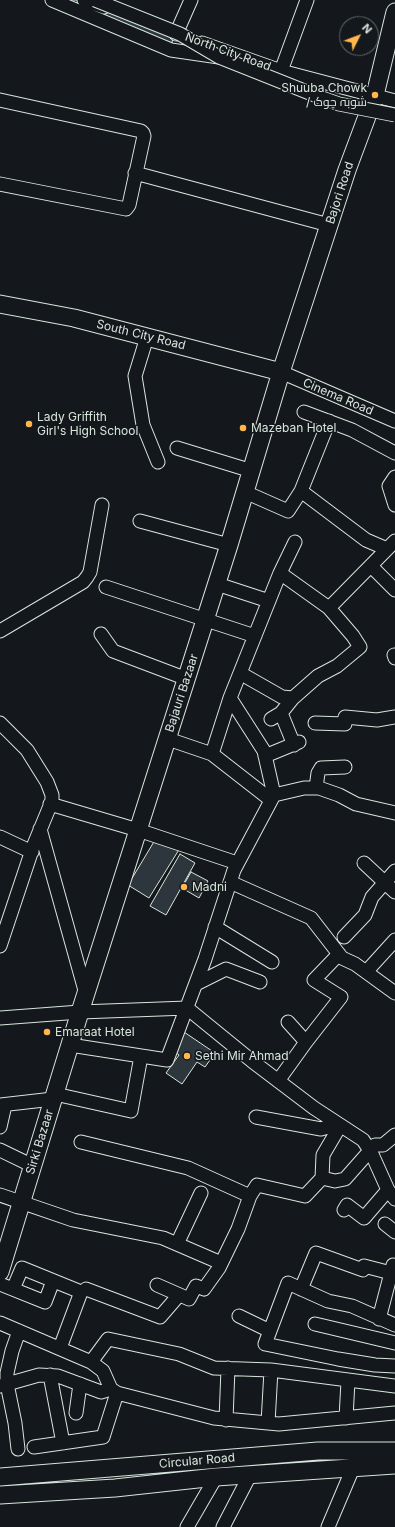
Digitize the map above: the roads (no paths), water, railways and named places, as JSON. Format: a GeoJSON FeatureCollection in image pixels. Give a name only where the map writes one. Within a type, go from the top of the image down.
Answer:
{"type":"FeatureCollection","features":[{"type":"Feature","properties":{"kind":"main road","name":"Bajori Road"},"geometry":{"type":"LineString","coordinates":[[281,372],[347,170],[375,95],[395,12]]}},
{"type":"Feature","properties":{"kind":"main road","name":"South City Road"},"geometry":{"type":"LineString","coordinates":[[0,304],[74,318],[281,372]]}},
{"type":"Feature","properties":{"kind":"main road","name":"Bajauri Bazaar"},"geometry":{"type":"LineString","coordinates":[[80,1012],[246,492],[281,372]]}},
{"type":"Feature","properties":{"kind":"main road","name":"Sirki Bazaar"},"geometry":{"type":"LineString","coordinates":[[1,1262],[22,1201],[80,1012]]}},
{"type":"Feature","properties":{"kind":"main road","name":"Circular Road"},"geometry":{"type":"LineString","coordinates":[[0,1477],[318,1451],[395,1451]]}},
{"type":"Feature","properties":{"kind":"main road"},"geometry":{"type":"LineString","coordinates":[[0,1496],[115,1488],[216,1477],[395,1465]]}},
{"type":"Feature","properties":{"kind":"street"},"geometry":{"type":"LineString","coordinates":[[52,0],[172,50],[219,57]]}},
{"type":"Feature","properties":{"kind":"street","name":"North City Road"},"geometry":{"type":"LineString","coordinates":[[84,0],[281,71],[395,101]]}},
{"type":"Feature","properties":{"kind":"street"},"geometry":{"type":"LineString","coordinates":[[95,0],[180,34],[219,57],[331,102],[395,115]]}},
{"type":"Feature","properties":{"kind":"street"},"geometry":{"type":"LineString","coordinates":[[176,34],[191,0]]}},
{"type":"Feature","properties":{"kind":"street"},"geometry":{"type":"LineString","coordinates":[[281,71],[308,0]]}},
{"type":"Feature","properties":{"kind":"street"},"geometry":{"type":"LineString","coordinates":[[0,100],[141,131],[144,136],[129,205],[126,209],[0,184]]}},
{"type":"Feature","properties":{"kind":"street"},"geometry":{"type":"LineString","coordinates":[[135,173],[329,225]]}},
{"type":"Feature","properties":{"kind":"street"},"geometry":{"type":"LineString","coordinates":[[147,337],[135,376],[143,425],[158,462]]}},
{"type":"Feature","properties":{"kind":"street","name":"Cinema Road"},"geometry":{"type":"LineString","coordinates":[[281,372],[395,421]]}},
{"type":"Feature","properties":{"kind":"street"},"geometry":{"type":"LineString","coordinates":[[304,412],[352,430],[395,453]]}},
{"type":"Feature","properties":{"kind":"street"},"geometry":{"type":"LineString","coordinates":[[246,492],[288,511],[301,491],[329,421]]}},
{"type":"Feature","properties":{"kind":"street"},"geometry":{"type":"LineString","coordinates":[[177,448],[252,471]]}},
{"type":"Feature","properties":{"kind":"street"},"geometry":{"type":"LineString","coordinates":[[395,477],[389,486],[395,505]]}},
{"type":"Feature","properties":{"kind":"street"},"geometry":{"type":"LineString","coordinates":[[301,491],[366,540],[391,545]]}},
{"type":"Feature","properties":{"kind":"street"},"geometry":{"type":"LineString","coordinates":[[0,631],[83,582],[88,577],[102,505]]}},
{"type":"Feature","properties":{"kind":"street"},"geometry":{"type":"LineString","coordinates":[[140,521],[229,545]]}},
{"type":"Feature","properties":{"kind":"street"},"geometry":{"type":"LineString","coordinates":[[212,754],[230,698],[280,573],[295,542]]}},
{"type":"Feature","properties":{"kind":"street"},"geometry":{"type":"LineString","coordinates":[[329,608],[391,545]]}},
{"type":"Feature","properties":{"kind":"street"},"geometry":{"type":"LineString","coordinates":[[370,566],[395,590]]}},
{"type":"Feature","properties":{"kind":"street"},"geometry":{"type":"LineString","coordinates":[[265,756],[296,743],[276,716],[293,698],[318,676],[337,666],[360,647],[353,636],[329,608],[280,573]]}},
{"type":"Feature","properties":{"kind":"street"},"geometry":{"type":"LineString","coordinates":[[217,584],[269,601]]}},
{"type":"Feature","properties":{"kind":"street"},"geometry":{"type":"LineString","coordinates":[[106,587],[255,636]]}},
{"type":"Feature","properties":{"kind":"street"},"geometry":{"type":"LineString","coordinates":[[100,634],[113,651],[187,679]]}},
{"type":"Feature","properties":{"kind":"street"},"geometry":{"type":"LineString","coordinates":[[240,673],[282,697],[293,698]]}},
{"type":"Feature","properties":{"kind":"street"},"geometry":{"type":"LineString","coordinates":[[70,1045],[167,1060],[196,984],[236,863],[272,798],[264,751],[230,698]]}},
{"type":"Feature","properties":{"kind":"street"},"geometry":{"type":"LineString","coordinates":[[316,723],[345,724],[346,717],[377,720],[395,717]]}},
{"type":"Feature","properties":{"kind":"street"},"geometry":{"type":"LineString","coordinates":[[0,724],[27,750],[40,768],[52,795],[50,804],[3,928],[0,946]]}},
{"type":"Feature","properties":{"kind":"street"},"geometry":{"type":"LineString","coordinates":[[168,738],[212,754],[272,798]]}},
{"type":"Feature","properties":{"kind":"street"},"geometry":{"type":"LineString","coordinates":[[316,788],[318,773],[321,768],[345,767]]}},
{"type":"Feature","properties":{"kind":"street"},"geometry":{"type":"LineString","coordinates":[[272,798],[304,788],[319,788],[356,804],[395,813]]}},
{"type":"Feature","properties":{"kind":"street"},"geometry":{"type":"LineString","coordinates":[[50,804],[138,830],[236,863]]}},
{"type":"Feature","properties":{"kind":"street"},"geometry":{"type":"LineString","coordinates":[[40,829],[86,994]]}},
{"type":"Feature","properties":{"kind":"street"},"geometry":{"type":"LineString","coordinates":[[0,837],[32,852]]}},
{"type":"Feature","properties":{"kind":"street"},"geometry":{"type":"LineString","coordinates":[[364,863],[395,892]]}},
{"type":"Feature","properties":{"kind":"street"},"geometry":{"type":"LineString","coordinates":[[344,937],[365,915],[372,897],[395,871]]}},
{"type":"Feature","properties":{"kind":"street"},"geometry":{"type":"LineString","coordinates":[[230,882],[311,918],[342,958],[355,964],[395,993]]}},
{"type":"Feature","properties":{"kind":"street"},"geometry":{"type":"LineString","coordinates":[[215,927],[272,962]]}},
{"type":"Feature","properties":{"kind":"street"},"geometry":{"type":"LineString","coordinates":[[366,972],[395,940]]}},
{"type":"Feature","properties":{"kind":"street"},"geometry":{"type":"LineString","coordinates":[[278,1081],[341,997],[314,980],[338,954]]}},
{"type":"Feature","properties":{"kind":"street"},"geometry":{"type":"LineString","coordinates":[[196,984],[226,969],[260,982]]}},
{"type":"Feature","properties":{"kind":"street"},"geometry":{"type":"LineString","coordinates":[[0,1018],[80,1012],[187,1008],[278,1081],[337,1124],[363,1140],[392,1194],[364,1218],[347,1205],[344,1210]]}},
{"type":"Feature","properties":{"kind":"street"},"geometry":{"type":"LineString","coordinates":[[288,1022],[306,1042]]}},
{"type":"Feature","properties":{"kind":"street"},"geometry":{"type":"LineString","coordinates":[[0,1127],[2,1105],[54,1097],[131,1111],[141,1056]]}},
{"type":"Feature","properties":{"kind":"street"},"geometry":{"type":"LineString","coordinates":[[256,1118],[322,1129],[337,1124]]}},
{"type":"Feature","properties":{"kind":"street"},"geometry":{"type":"LineString","coordinates":[[157,1285],[188,1299],[196,1286],[204,1289],[221,1263],[238,1229],[250,1196],[257,1185],[305,1196],[322,1178],[323,1155],[337,1124]]}},
{"type":"Feature","properties":{"kind":"street"},"geometry":{"type":"LineString","coordinates":[[322,1178],[335,1181],[346,1178],[376,1145],[383,1145],[395,1135]]}},
{"type":"Feature","properties":{"kind":"street"},"geometry":{"type":"LineString","coordinates":[[81,1142],[188,1168],[250,1196]]}},
{"type":"Feature","properties":{"kind":"street"},"geometry":{"type":"LineString","coordinates":[[0,1150],[33,1166]]}},
{"type":"Feature","properties":{"kind":"street"},"geometry":{"type":"LineString","coordinates":[[177,1244],[201,1193]]}},
{"type":"Feature","properties":{"kind":"street"},"geometry":{"type":"LineString","coordinates":[[0,1195],[22,1201],[74,1220],[163,1238],[221,1263]]}},
{"type":"Feature","properties":{"kind":"street"},"geometry":{"type":"LineString","coordinates":[[301,1289],[316,1254],[363,1270],[364,1266],[393,1269],[379,1319]]}},
{"type":"Feature","properties":{"kind":"street"},"geometry":{"type":"LineString","coordinates":[[13,1289],[22,1268],[81,1292],[60,1348]]}},
{"type":"Feature","properties":{"kind":"street"},"geometry":{"type":"LineString","coordinates":[[0,1284],[45,1302],[54,1281]]}},
{"type":"Feature","properties":{"kind":"street"},"geometry":{"type":"LineString","coordinates":[[395,1326],[352,1306],[328,1301],[288,1283],[265,1344],[338,1359],[375,1365],[395,1366]]}},
{"type":"Feature","properties":{"kind":"street"},"geometry":{"type":"LineString","coordinates":[[86,1289],[160,1317],[179,1295]]}},
{"type":"Feature","properties":{"kind":"street"},"geometry":{"type":"LineString","coordinates":[[239,1316],[270,1331]]}},
{"type":"Feature","properties":{"kind":"street"},"geometry":{"type":"LineString","coordinates":[[0,1323],[91,1362],[103,1371],[114,1391],[103,1437],[34,1448]]}},
{"type":"Feature","properties":{"kind":"street"},"geometry":{"type":"LineString","coordinates":[[315,1324],[395,1343]]}},
{"type":"Feature","properties":{"kind":"street"},"geometry":{"type":"LineString","coordinates":[[18,1449],[15,1423],[3,1385],[19,1331]]}},
{"type":"Feature","properties":{"kind":"street"},"geometry":{"type":"LineString","coordinates":[[91,1362],[108,1339],[179,1354],[214,1368],[272,1370],[395,1386]]}},
{"type":"Feature","properties":{"kind":"street"},"geometry":{"type":"LineString","coordinates":[[226,1420],[228,1368]]}},
{"type":"Feature","properties":{"kind":"street"},"geometry":{"type":"LineString","coordinates":[[268,1423],[272,1370]]}},
{"type":"Feature","properties":{"kind":"street"},"geometry":{"type":"LineString","coordinates":[[3,1385],[39,1375],[58,1376],[101,1392],[114,1391],[226,1420],[279,1424],[395,1413]]}},
{"type":"Feature","properties":{"kind":"street"},"geometry":{"type":"LineString","coordinates":[[50,1375],[62,1443]]}},
{"type":"Feature","properties":{"kind":"street"},"geometry":{"type":"LineString","coordinates":[[346,1418],[348,1381]]}},
{"type":"Feature","properties":{"kind":"street"},"geometry":{"type":"LineString","coordinates":[[76,1413],[80,1384]]}},
{"type":"Feature","properties":{"kind":"street"},"geometry":{"type":"LineString","coordinates":[[328,1527],[353,1468]]}},
{"type":"Feature","properties":{"kind":"street"},"geometry":{"type":"LineString","coordinates":[[223,1527],[250,1475]]}},
{"type":"Feature","properties":{"kind":"street"},"geometry":{"type":"LineString","coordinates":[[187,1527],[216,1477]]}},
{"type":"Feature","properties":{"kind":"place","name":"Shuuba Chowk / شوبہ چوک"},"geometry":{"type":"Point","coordinates":[375,95]}},
{"type":"Feature","properties":{"kind":"place","name":"Lady Griffith Girl's High School"},"geometry":{"type":"Point","coordinates":[29,424]}},
{"type":"Feature","properties":{"kind":"place","name":"Mazeban Hotel"},"geometry":{"type":"Point","coordinates":[243,428]}},
{"type":"Feature","properties":{"kind":"place","name":"Madni"},"geometry":{"type":"Point","coordinates":[184,887]}},
{"type":"Feature","properties":{"kind":"place","name":"Emaraat Hotel"},"geometry":{"type":"Point","coordinates":[47,1032]}},
{"type":"Feature","properties":{"kind":"place","name":"Sethi Mir Ahmad"},"geometry":{"type":"Point","coordinates":[187,1056]}}]}
